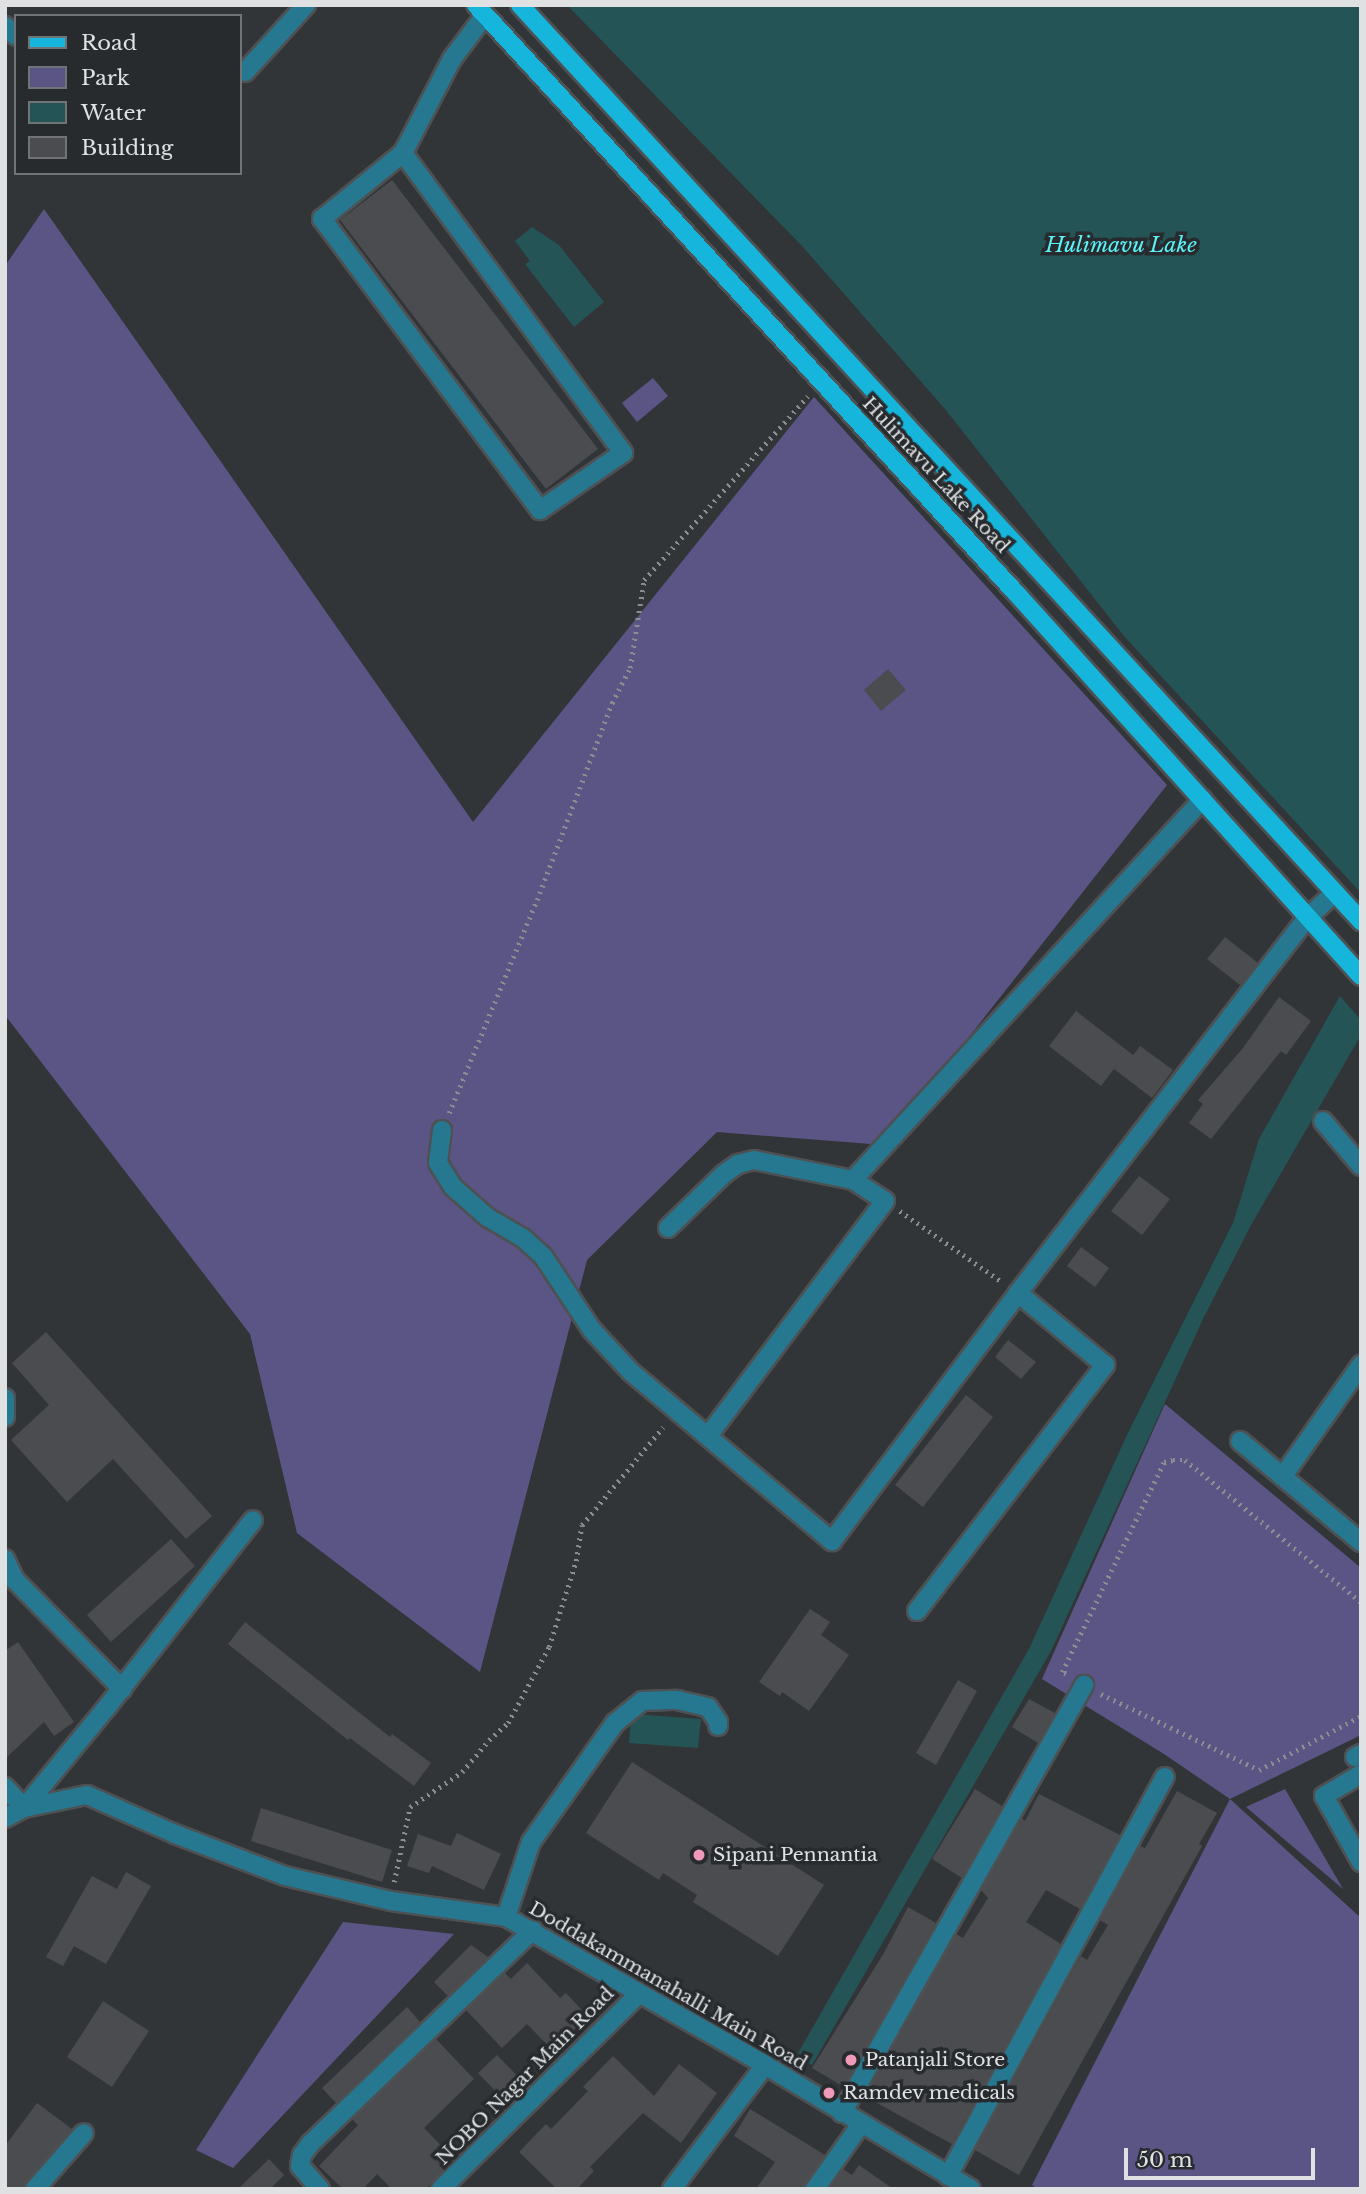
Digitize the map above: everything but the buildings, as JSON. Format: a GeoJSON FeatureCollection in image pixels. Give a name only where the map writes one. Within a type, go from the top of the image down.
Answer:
{"type":"FeatureCollection","features":[{"type":"Feature","properties":{"kind":"main road","name":"Hulimavu Lake Road"},"geometry":{"type":"LineString","coordinates":[[520,5],[1361,921]]}},
{"type":"Feature","properties":{"kind":"main road","name":"Hulimavu Lake Road"},"geometry":{"type":"LineString","coordinates":[[480,10],[1203,799],[1357,972]]}},
{"type":"Feature","properties":{"kind":"street"},"geometry":{"type":"LineString","coordinates":[[245,72],[306,5]]}},
{"type":"Feature","properties":{"kind":"street"},"geometry":{"type":"LineString","coordinates":[[403,153],[623,453],[540,510],[321,219],[403,153],[480,10]]}},
{"type":"Feature","properties":{"kind":"street"},"geometry":{"type":"LineString","coordinates":[[853,1180],[1203,799]]}},
{"type":"Feature","properties":{"kind":"street"},"geometry":{"type":"LineString","coordinates":[[442,1130],[438,1163],[453,1187],[487,1217],[523,1238],[543,1256],[592,1330],[631,1372],[832,1541],[1018,1293],[1308,917],[1335,893]]}},
{"type":"Feature","properties":{"kind":"street"},"geometry":{"type":"LineString","coordinates":[[1324,1121],[1361,1166]]}},
{"type":"Feature","properties":{"kind":"street"},"geometry":{"type":"LineString","coordinates":[[668,1228],[738,1164],[754,1160],[853,1180],[885,1201],[708,1436]]}},
{"type":"Feature","properties":{"kind":"street"},"geometry":{"type":"LineString","coordinates":[[917,1611],[1105,1365],[1018,1293]]}},
{"type":"Feature","properties":{"kind":"street"},"geometry":{"type":"LineString","coordinates":[[1283,1476],[1361,1365]]}},
{"type":"Feature","properties":{"kind":"street"},"geometry":{"type":"LineString","coordinates":[[5,1398],[5,1417]]}},
{"type":"Feature","properties":{"kind":"street"},"geometry":{"type":"LineString","coordinates":[[1240,1441],[1360,1540]]}},
{"type":"Feature","properties":{"kind":"street"},"geometry":{"type":"LineString","coordinates":[[5,1787],[24,1808],[122,1689],[253,1520]]}},
{"type":"Feature","properties":{"kind":"street"},"geometry":{"type":"LineString","coordinates":[[5,1559],[15,1580],[122,1689]]}},
{"type":"Feature","properties":{"kind":"street"},"geometry":{"type":"LineString","coordinates":[[842,2113],[1084,1685]]}},
{"type":"Feature","properties":{"kind":"street"},"geometry":{"type":"LineString","coordinates":[[506,1917],[531,1842],[615,1723],[642,1701],[677,1700],[708,1707],[718,1726]]}},
{"type":"Feature","properties":{"kind":"street"},"geometry":{"type":"LineString","coordinates":[[1359,1762],[1324,1796],[1361,1862]]}},
{"type":"Feature","properties":{"kind":"street"},"geometry":{"type":"LineString","coordinates":[[948,2176],[1165,1777]]}},
{"type":"Feature","properties":{"kind":"street","name":"Doddakammanahalli Main Road"},"geometry":{"type":"LineString","coordinates":[[5,1818],[24,1808],[87,1795],[175,1834],[285,1876],[391,1901],[506,1917],[533,1930],[765,2065],[971,2189]]}},
{"type":"Feature","properties":{"kind":"street"},"geometry":{"type":"LineString","coordinates":[[320,2189],[300,2166],[302,2155],[310,2144],[533,1930]]}},
{"type":"Feature","properties":{"kind":"street","name":"NOBO Nagar Main Road"},"geometry":{"type":"LineString","coordinates":[[441,2189],[639,1994]]}},
{"type":"Feature","properties":{"kind":"street"},"geometry":{"type":"LineString","coordinates":[[672,2189],[765,2065]]}},
{"type":"Feature","properties":{"kind":"street"},"geometry":{"type":"LineString","coordinates":[[815,2189],[861,2124]]}},
{"type":"Feature","properties":{"kind":"street"},"geometry":{"type":"LineString","coordinates":[[35,2189],[84,2133]]}},
{"type":"Feature","properties":{"kind":"path"},"geometry":{"type":"LineString","coordinates":[[442,1130],[526,926],[607,716],[630,668],[644,580],[821,382]]}},
{"type":"Feature","properties":{"kind":"path"},"geometry":{"type":"LineString","coordinates":[[885,1201],[1018,1293]]}},
{"type":"Feature","properties":{"kind":"path"},"geometry":{"type":"LineString","coordinates":[[391,1901],[410,1807],[462,1772],[489,1740],[508,1723],[549,1647],[576,1561],[582,1525],[678,1410]]}},
{"type":"Feature","properties":{"kind":"path"},"geometry":{"type":"LineString","coordinates":[[1361,1602],[1185,1460],[1164,1462],[1062,1672],[1259,1770],[1361,1716]]}},
{"type":"Feature","properties":{"kind":"green space"},"geometry":{"type":"Polygon","coordinates":[[[44,209],[473,822],[814,397],[1167,785],[884,1145],[717,1132],[587,1260],[480,1672],[297,1533],[250,1334],[5,1015],[5,266],[44,209]]]}},
{"type":"Feature","properties":{"kind":"green space"},"geometry":{"type":"Polygon","coordinates":[[[653,378],[668,396],[637,422],[622,403],[653,378]]]}},
{"type":"Feature","properties":{"kind":"green space"},"geometry":{"type":"Polygon","coordinates":[[[1165,1404],[1361,1568],[1361,1735],[1230,1799],[1164,1754],[1042,1679],[1165,1404]]]}},
{"type":"Feature","properties":{"kind":"green space"},"geometry":{"type":"Polygon","coordinates":[[[1285,1789],[1343,1889],[1246,1807],[1285,1789]]]}},
{"type":"Feature","properties":{"kind":"green space"},"geometry":{"type":"Polygon","coordinates":[[[1230,1799],[1361,1918],[1361,2189],[1038,2189],[1032,2185],[1230,1799]]]}},
{"type":"Feature","properties":{"kind":"green space"},"geometry":{"type":"Polygon","coordinates":[[[343,1922],[454,1934],[233,2168],[196,2150],[343,1922]]]}},
{"type":"Feature","properties":{"kind":"water","name":"Hulimavu Lake"},"geometry":{"type":"Polygon","coordinates":[[[567,5],[1361,5],[1361,893],[1124,636],[945,409],[803,247],[567,5]]]}},
{"type":"Feature","properties":{"kind":"water"},"geometry":{"type":"Polygon","coordinates":[[[532,227],[559,245],[604,302],[574,327],[525,264],[530,261],[515,241],[532,227]]]}},
{"type":"Feature","properties":{"kind":"water"},"geometry":{"type":"Polygon","coordinates":[[[1340,996],[1361,1020],[1361,1035],[1251,1225],[1203,1319],[1051,1651],[812,2065],[797,2055],[1029,1649],[1127,1435],[1233,1223],[1259,1139],[1340,996]]]}},
{"type":"Feature","properties":{"kind":"water"},"geometry":{"type":"Polygon","coordinates":[[[631,1714],[701,1719],[698,1748],[629,1743],[631,1714]]]}},
{"type":"Feature","properties":{"kind":"place","name":"Sipani Pennantia"},"geometry":{"type":"Point","coordinates":[699,1855]}},
{"type":"Feature","properties":{"kind":"place","name":"Patanjali Store"},"geometry":{"type":"Point","coordinates":[851,2060]}},
{"type":"Feature","properties":{"kind":"place","name":"Ramdev medicals"},"geometry":{"type":"Point","coordinates":[829,2093]}}]}
